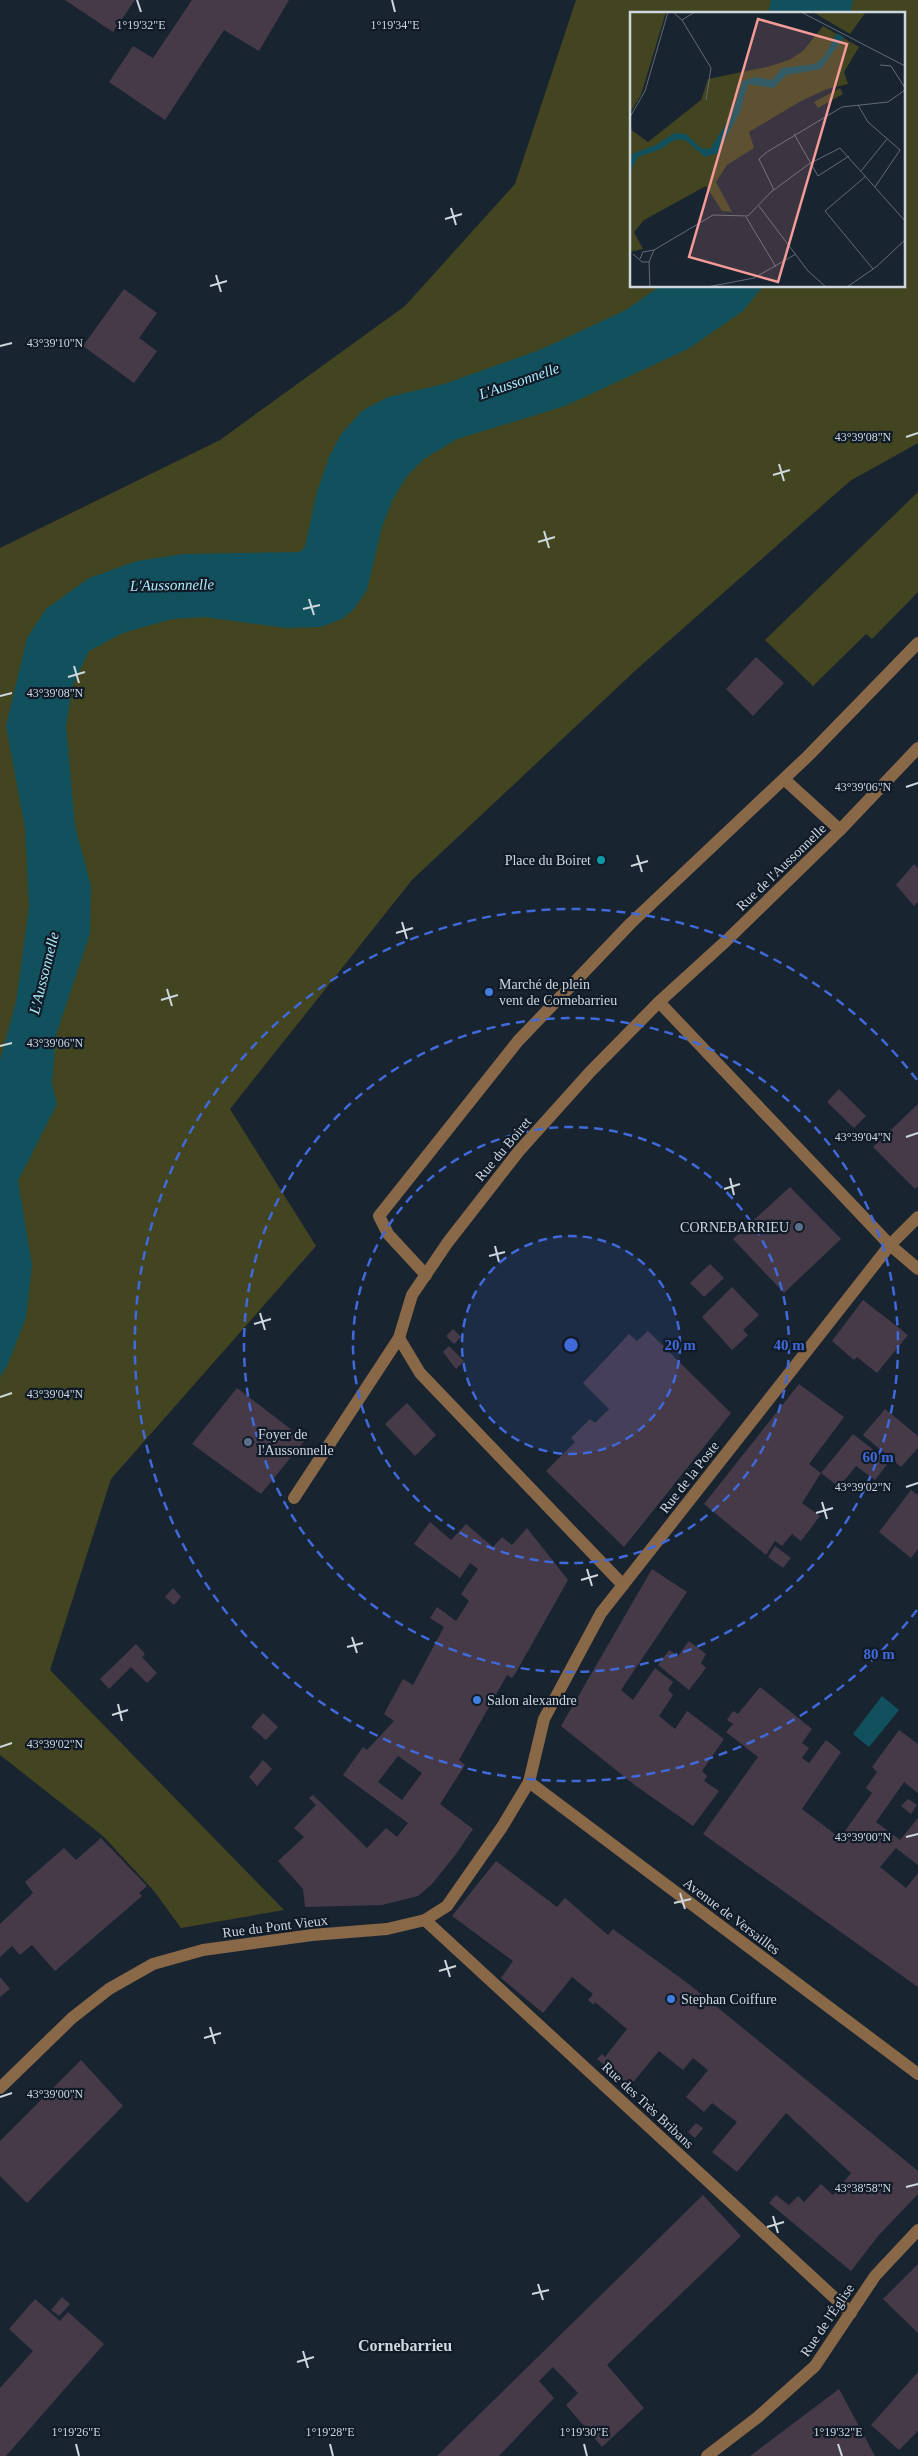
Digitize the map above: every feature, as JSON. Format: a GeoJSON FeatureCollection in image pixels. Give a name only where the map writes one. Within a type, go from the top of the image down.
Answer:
{"type":"FeatureCollection","features":[{"type":"Feature","properties":{"kind":"street"},"geometry":{"type":"LineString","coordinates":[[426,1275],[388,1234],[379,1216],[518,1042],[631,923],[784,779],[918,643]]}},
{"type":"Feature","properties":{"kind":"street","name":"Rue de l'Aussonnelle"},"geometry":{"type":"LineString","coordinates":[[659,1002],[726,941],[840,830],[918,748]]}},
{"type":"Feature","properties":{"kind":"street"},"geometry":{"type":"LineString","coordinates":[[784,779],[840,830]]}},
{"type":"Feature","properties":{"kind":"street"},"geometry":{"type":"LineString","coordinates":[[659,1002],[890,1245],[918,1269]]}},
{"type":"Feature","properties":{"kind":"street","name":"Rue du Boiret"},"geometry":{"type":"LineString","coordinates":[[294,1498],[400,1338],[412,1296],[448,1242],[519,1151],[590,1072],[659,1002]]}},
{"type":"Feature","properties":{"kind":"street","name":"Rue de la Poste"},"geometry":{"type":"LineString","coordinates":[[529,1782],[544,1719],[601,1613],[890,1245],[918,1217]]}},
{"type":"Feature","properties":{"kind":"street"},"geometry":{"type":"LineString","coordinates":[[400,1338],[420,1373],[623,1585]]}},
{"type":"Feature","properties":{"kind":"street","name":"Rue du Pont Vieux"},"geometry":{"type":"LineString","coordinates":[[0,2088],[72,2018],[109,1989],[152,1964],[203,1950],[312,1935],[386,1929],[425,1920],[447,1906],[502,1827],[529,1782]]}},
{"type":"Feature","properties":{"kind":"street","name":"Avenue de Versailles"},"geometry":{"type":"LineString","coordinates":[[529,1782],[918,2074]]}},
{"type":"Feature","properties":{"kind":"street","name":"Rue des Très Bribans"},"geometry":{"type":"LineString","coordinates":[[425,1920],[851,2313]]}},
{"type":"Feature","properties":{"kind":"street","name":"Rue de l'Église"},"geometry":{"type":"LineString","coordinates":[[707,2456],[758,2417],[815,2366],[875,2276],[918,2230]]}},
{"type":"Feature","properties":{"kind":"green space"},"geometry":{"type":"Polygon","coordinates":[[[576,0],[918,0],[918,443],[850,481],[637,669],[412,880],[230,1109],[316,1246],[111,1479],[50,1670],[284,1910],[181,1928],[154,1891],[103,1836],[0,1755],[0,548],[220,440],[405,306],[515,184],[576,0]]]}},
{"type":"Feature","properties":{"kind":"green space"},"geometry":{"type":"Polygon","coordinates":[[[918,492],[918,592],[872,639],[866,634],[813,686],[765,640],[918,492]]]}},
{"type":"Feature","properties":{"kind":"water"},"geometry":{"type":"Polygon","coordinates":[[[771,0],[853,0],[850,12],[768,12],[771,0]]]}},
{"type":"Feature","properties":{"kind":"water","name":"L'Aussonnelle"},"geometry":{"type":"Polygon","coordinates":[[[657,288],[761,288],[743,311],[688,349],[565,406],[457,439],[424,459],[407,476],[393,499],[382,527],[367,590],[354,609],[342,619],[321,627],[287,628],[204,617],[172,619],[123,633],[89,651],[73,685],[66,725],[75,826],[91,886],[90,934],[56,1035],[52,1084],[57,1104],[18,1181],[32,1265],[26,1318],[7,1366],[0,1377],[0,1060],[16,1002],[29,907],[25,828],[6,726],[27,638],[46,609],[89,578],[137,561],[184,554],[300,552],[305,547],[316,495],[329,457],[341,434],[363,410],[388,397],[444,384],[542,349],[626,310],[657,288]]]}},
{"type":"Feature","properties":{"kind":"water"},"geometry":{"type":"Polygon","coordinates":[[[882,1696],[899,1710],[869,1747],[853,1734],[882,1696]]]}},
{"type":"Feature","properties":{"kind":"building"},"geometry":{"type":"Polygon","coordinates":[[[65,0],[135,0],[113,32],[65,0]]]}},
{"type":"Feature","properties":{"kind":"building"},"geometry":{"type":"Polygon","coordinates":[[[192,0],[289,0],[259,51],[224,30],[165,120],[109,82],[133,46],[153,58],[192,0]]]}},
{"type":"Feature","properties":{"kind":"building"},"geometry":{"type":"Polygon","coordinates":[[[124,289],[157,313],[139,338],[157,351],[134,383],[83,346],[124,289]]]}},
{"type":"Feature","properties":{"kind":"building"},"geometry":{"type":"Polygon","coordinates":[[[756,657],[784,683],[753,716],[726,689],[756,657]]]}},
{"type":"Feature","properties":{"kind":"building"},"geometry":{"type":"Polygon","coordinates":[[[914,864],[918,868],[918,902],[914,906],[896,885],[914,864]]]}},
{"type":"Feature","properties":{"kind":"building"},"geometry":{"type":"Polygon","coordinates":[[[839,1089],[866,1116],[854,1128],[827,1102],[839,1089]]]}},
{"type":"Feature","properties":{"kind":"building"},"geometry":{"type":"Polygon","coordinates":[[[918,1104],[918,1186],[915,1189],[873,1147],[918,1104]]]}},
{"type":"Feature","properties":{"kind":"building"},"geometry":{"type":"Polygon","coordinates":[[[790,1187],[841,1239],[784,1293],[733,1239],[790,1187]]]}},
{"type":"Feature","properties":{"kind":"building"},"geometry":{"type":"Polygon","coordinates":[[[710,1264],[724,1278],[704,1297],[690,1283],[710,1264]]]}},
{"type":"Feature","properties":{"kind":"building"},"geometry":{"type":"Polygon","coordinates":[[[732,1287],[759,1315],[743,1330],[748,1335],[732,1350],[702,1317],[732,1287]]]}},
{"type":"Feature","properties":{"kind":"building"},"geometry":{"type":"Polygon","coordinates":[[[863,1300],[908,1335],[877,1373],[857,1357],[854,1360],[832,1341],[863,1300]]]}},
{"type":"Feature","properties":{"kind":"building"},"geometry":{"type":"Polygon","coordinates":[[[453,1329],[461,1337],[454,1344],[446,1336],[453,1329]]]}},
{"type":"Feature","properties":{"kind":"building"},"geometry":{"type":"Polygon","coordinates":[[[648,1331],[731,1413],[624,1547],[546,1471],[575,1442],[571,1438],[590,1419],[595,1423],[609,1409],[583,1383],[629,1334],[637,1341],[648,1331]]]}},
{"type":"Feature","properties":{"kind":"building"},"geometry":{"type":"Polygon","coordinates":[[[449,1346],[464,1361],[456,1369],[443,1352],[449,1346]]]}},
{"type":"Feature","properties":{"kind":"building"},"geometry":{"type":"Polygon","coordinates":[[[799,1384],[844,1417],[809,1464],[821,1473],[802,1503],[820,1516],[801,1541],[792,1534],[782,1546],[775,1541],[766,1555],[704,1504],[799,1384]]]}},
{"type":"Feature","properties":{"kind":"building","name":"Foyer de l'Aussonnelle"},"geometry":{"type":"Polygon","coordinates":[[[237,1388],[305,1440],[261,1494],[192,1444],[237,1388]]]}},
{"type":"Feature","properties":{"kind":"building"},"geometry":{"type":"Polygon","coordinates":[[[407,1403],[436,1435],[415,1456],[385,1424],[407,1403]]]}},
{"type":"Feature","properties":{"kind":"building"},"geometry":{"type":"Polygon","coordinates":[[[885,1409],[918,1436],[918,1448],[901,1467],[863,1435],[885,1409]]]}},
{"type":"Feature","properties":{"kind":"building"},"geometry":{"type":"Polygon","coordinates":[[[853,1434],[889,1462],[875,1480],[856,1466],[839,1487],[821,1473],[853,1434]]]}},
{"type":"Feature","properties":{"kind":"building"},"geometry":{"type":"Polygon","coordinates":[[[911,1490],[918,1495],[918,1549],[911,1558],[879,1532],[911,1490]]]}},
{"type":"Feature","properties":{"kind":"building"},"geometry":{"type":"Polygon","coordinates":[[[430,1522],[451,1540],[466,1524],[493,1547],[502,1537],[512,1545],[527,1528],[568,1580],[515,1674],[512,1678],[507,1675],[459,1760],[465,1765],[440,1804],[473,1829],[432,1884],[418,1896],[382,1905],[305,1907],[303,1889],[278,1861],[304,1837],[294,1828],[316,1805],[309,1798],[313,1795],[367,1848],[386,1828],[397,1837],[408,1823],[343,1775],[363,1747],[367,1750],[394,1721],[384,1714],[403,1679],[413,1685],[444,1627],[430,1618],[437,1607],[456,1621],[469,1601],[461,1594],[478,1569],[470,1563],[460,1578],[414,1544],[430,1522]],[[398,1756],[378,1782],[402,1800],[422,1773],[398,1756]]]}},
{"type":"Feature","properties":{"kind":"building"},"geometry":{"type":"Polygon","coordinates":[[[775,1546],[791,1558],[783,1568],[768,1557],[775,1546]]]}},
{"type":"Feature","properties":{"kind":"building"},"geometry":{"type":"Polygon","coordinates":[[[652,1569],[687,1592],[621,1690],[633,1700],[655,1668],[673,1682],[668,1690],[673,1695],[659,1716],[675,1729],[687,1711],[724,1739],[702,1771],[707,1776],[704,1781],[719,1791],[693,1826],[636,1786],[561,1726],[652,1569]]]}},
{"type":"Feature","properties":{"kind":"building"},"geometry":{"type":"Polygon","coordinates":[[[173,1588],[181,1597],[174,1605],[165,1597],[173,1588]]]}},
{"type":"Feature","properties":{"kind":"building"},"geometry":{"type":"Polygon","coordinates":[[[689,1641],[706,1654],[701,1663],[706,1668],[689,1690],[658,1665],[669,1650],[678,1656],[689,1641]]]}},
{"type":"Feature","properties":{"kind":"building"},"geometry":{"type":"Polygon","coordinates":[[[136,1644],[145,1654],[142,1657],[157,1673],[147,1683],[131,1667],[109,1689],[100,1679],[136,1644]]]}},
{"type":"Feature","properties":{"kind":"building"},"geometry":{"type":"Polygon","coordinates":[[[760,1687],[812,1729],[802,1743],[809,1748],[802,1758],[809,1763],[826,1740],[841,1752],[802,1809],[840,1838],[872,1793],[866,1788],[877,1772],[872,1767],[899,1730],[918,1744],[918,1793],[904,1782],[876,1822],[900,1840],[918,1818],[918,1865],[896,1848],[880,1867],[906,1888],[918,1873],[918,1987],[703,1834],[758,1757],[726,1732],[733,1724],[727,1720],[733,1711],[738,1714],[760,1687]]]}},
{"type":"Feature","properties":{"kind":"building"},"geometry":{"type":"Polygon","coordinates":[[[263,1713],[278,1727],[266,1740],[251,1727],[263,1713]]]}},
{"type":"Feature","properties":{"kind":"building"},"geometry":{"type":"Polygon","coordinates":[[[263,1760],[272,1769],[257,1786],[249,1777],[263,1760]]]}},
{"type":"Feature","properties":{"kind":"building"},"geometry":{"type":"Polygon","coordinates":[[[908,1799],[917,1805],[911,1814],[901,1806],[908,1799]]]}},
{"type":"Feature","properties":{"kind":"building"},"geometry":{"type":"Polygon","coordinates":[[[101,1838],[147,1886],[139,1893],[142,1896],[55,1971],[32,1945],[20,1955],[12,1946],[0,1957],[0,1924],[33,1893],[25,1882],[64,1848],[76,1860],[101,1838]]]}},
{"type":"Feature","properties":{"kind":"building"},"geometry":{"type":"Polygon","coordinates":[[[496,1861],[557,1907],[565,1898],[608,1935],[613,1929],[690,1985],[918,2171],[918,2194],[878,2236],[851,2271],[769,2203],[776,2195],[789,2205],[798,2196],[804,2202],[821,2184],[833,2195],[851,2173],[786,2113],[737,2172],[712,2152],[737,2122],[712,2103],[704,2112],[686,2097],[708,2070],[693,2058],[683,2070],[659,2051],[630,2086],[597,2059],[602,2054],[605,2057],[627,2029],[595,2002],[594,2005],[588,2000],[593,1994],[572,1977],[543,2013],[501,1978],[513,1961],[452,1916],[496,1861]]]}},
{"type":"Feature","properties":{"kind":"building"},"geometry":{"type":"Polygon","coordinates":[[[0,1977],[10,1989],[0,1997],[0,1977]]]}},
{"type":"Feature","properties":{"kind":"building"},"geometry":{"type":"Polygon","coordinates":[[[81,2060],[123,2106],[27,2203],[0,2176],[0,2141],[81,2060]]]}},
{"type":"Feature","properties":{"kind":"building"},"geometry":{"type":"Polygon","coordinates":[[[696,2123],[703,2128],[695,2138],[688,2132],[696,2123]]]}},
{"type":"Feature","properties":{"kind":"building"},"geometry":{"type":"Polygon","coordinates":[[[703,2195],[741,2236],[607,2365],[644,2408],[602,2447],[566,2405],[578,2393],[553,2367],[539,2381],[554,2398],[499,2456],[437,2456],[703,2195]]]}},
{"type":"Feature","properties":{"kind":"building"},"geometry":{"type":"Polygon","coordinates":[[[918,2264],[918,2333],[883,2299],[918,2264]]]}},
{"type":"Feature","properties":{"kind":"building"},"geometry":{"type":"Polygon","coordinates":[[[62,2297],[70,2304],[59,2316],[51,2310],[62,2297]]]}},
{"type":"Feature","properties":{"kind":"building"},"geometry":{"type":"Polygon","coordinates":[[[35,2299],[60,2321],[68,2312],[104,2344],[6,2456],[0,2456],[0,2388],[33,2351],[9,2329],[35,2299]]]}},
{"type":"Feature","properties":{"kind":"building"},"geometry":{"type":"Polygon","coordinates":[[[918,2372],[918,2431],[899,2450],[871,2425],[918,2372]]]}},
{"type":"Feature","properties":{"kind":"building"},"geometry":{"type":"Polygon","coordinates":[[[839,2389],[875,2456],[750,2456],[811,2410],[839,2389]]]}},
{"type":"Feature","properties":{"kind":"place","name":"Place du Boiret"},"geometry":{"type":"Point","coordinates":[601,860]}},
{"type":"Feature","properties":{"kind":"place","name":"Marché de plein vent de Cornebarrieu"},"geometry":{"type":"Point","coordinates":[489,992]}},
{"type":"Feature","properties":{"kind":"place","name":"CORNEBARRIEU"},"geometry":{"type":"Point","coordinates":[799,1227]}},
{"type":"Feature","properties":{"kind":"place","name":"Foyer de l'Aussonnelle"},"geometry":{"type":"Point","coordinates":[248,1442]}},
{"type":"Feature","properties":{"kind":"place","name":"Salon alexandre"},"geometry":{"type":"Point","coordinates":[477,1700]}},
{"type":"Feature","properties":{"kind":"place","name":"Stephan Coiffure"},"geometry":{"type":"Point","coordinates":[671,1999]}},
{"type":"Feature","properties":{"kind":"district","name":"Cornebarrieu"},"geometry":{"type":"Point","coordinates":[405,2345]}}]}
